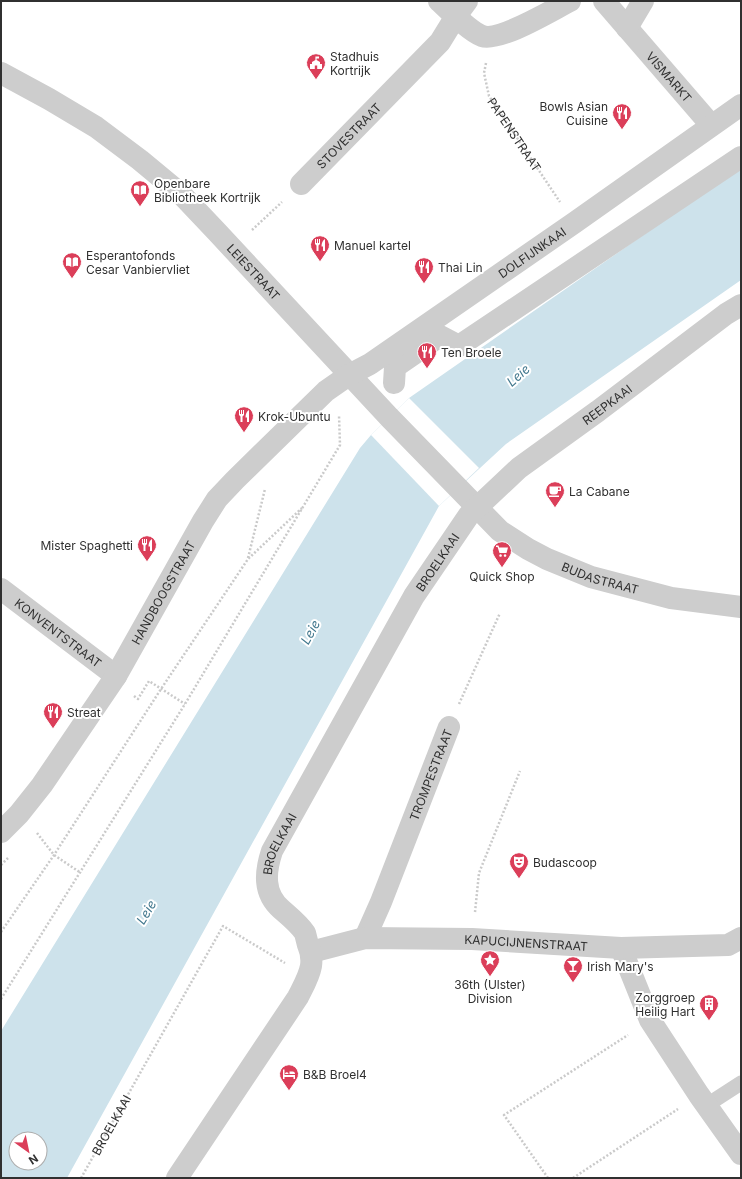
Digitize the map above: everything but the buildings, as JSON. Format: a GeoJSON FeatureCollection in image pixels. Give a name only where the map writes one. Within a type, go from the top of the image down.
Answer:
{"type":"FeatureCollection","features":[{"type":"Feature","properties":{"kind":"street"},"geometry":{"type":"LineString","coordinates":[[438,1],[461,8],[477,34],[491,37],[507,33],[570,1]]}},
{"type":"Feature","properties":{"kind":"street"},"geometry":{"type":"LineString","coordinates":[[604,1],[627,28],[643,1]]}},
{"type":"Feature","properties":{"kind":"street","name":"STOVESTRAAT"},"geometry":{"type":"LineString","coordinates":[[301,184],[440,42],[461,8]]}},
{"type":"Feature","properties":{"kind":"street","name":"VISMARKT"},"geometry":{"type":"LineString","coordinates":[[627,28],[711,125]]}},
{"type":"Feature","properties":{"kind":"street","name":"LEIESTRAAT"},"geometry":{"type":"LineString","coordinates":[[1,73],[96,127],[140,160],[181,194],[349,375],[476,508]]}},
{"type":"Feature","properties":{"kind":"street","name":"DOLFIJNKAAI"},"geometry":{"type":"LineString","coordinates":[[349,375],[370,364],[741,105]]}},
{"type":"Feature","properties":{"kind":"street"},"geometry":{"type":"LineString","coordinates":[[394,383],[395,367],[440,336],[459,346],[741,157]]}},
{"type":"Feature","properties":{"kind":"street","name":"REEPKAAI"},"geometry":{"type":"LineString","coordinates":[[476,508],[519,468],[598,411],[726,314],[741,305]]}},
{"type":"Feature","properties":{"kind":"street","name":"HANDBOOGSTRAAT"},"geometry":{"type":"LineString","coordinates":[[1,832],[19,814],[42,785],[116,676],[202,520],[217,499],[234,480],[326,391],[349,375]]}},
{"type":"Feature","properties":{"kind":"street","name":"BUDASTRAAT"},"geometry":{"type":"LineString","coordinates":[[476,508],[500,531],[528,549],[591,577],[671,598],[741,607]]}},
{"type":"Feature","properties":{"kind":"street","name":"BROELKAAI"},"geometry":{"type":"LineString","coordinates":[[177,1178],[298,997],[307,980],[311,966],[311,952],[305,933],[289,915],[276,904],[271,897],[266,880],[272,851],[414,596],[469,515],[476,508]]}},
{"type":"Feature","properties":{"kind":"street","name":"KONVENTSTRAAT"},"geometry":{"type":"LineString","coordinates":[[1,590],[116,676]]}},
{"type":"Feature","properties":{"kind":"street","name":"TROMPESTRAAT"},"geometry":{"type":"LineString","coordinates":[[365,938],[381,902],[449,727]]}},
{"type":"Feature","properties":{"kind":"street","name":"KAPUCIJNENSTRAAT"},"geometry":{"type":"LineString","coordinates":[[311,952],[365,938],[472,939],[621,948],[728,945],[741,938]]}},
{"type":"Feature","properties":{"kind":"street"},"geometry":{"type":"LineString","coordinates":[[621,948],[650,1020],[741,1154]]}},
{"type":"Feature","properties":{"kind":"lane"},"geometry":{"type":"LineString","coordinates":[[703,1100],[741,1083]]}},
{"type":"Feature","properties":{"kind":"path","name":"PAPENSTRAAT"},"geometry":{"type":"LineString","coordinates":[[491,37],[484,73],[489,96],[556,198],[574,222]]}},
{"type":"Feature","properties":{"kind":"path"},"geometry":{"type":"LineString","coordinates":[[232,248],[301,184]]}},
{"type":"Feature","properties":{"kind":"path"},"geometry":{"type":"LineString","coordinates":[[1,999],[185,704],[340,445],[338,406],[326,391]]}},
{"type":"Feature","properties":{"kind":"path"},"geometry":{"type":"LineString","coordinates":[[248,558],[266,486]]}},
{"type":"Feature","properties":{"kind":"path"},"geometry":{"type":"LineString","coordinates":[[1,932],[54,855],[248,558],[304,506]]}},
{"type":"Feature","properties":{"kind":"path","name":"TROMPESTRAAT"},"geometry":{"type":"LineString","coordinates":[[449,727],[500,613]]}},
{"type":"Feature","properties":{"kind":"path"},"geometry":{"type":"LineString","coordinates":[[143,692],[149,682],[185,704]]}},
{"type":"Feature","properties":{"kind":"path"},"geometry":{"type":"LineString","coordinates":[[472,939],[479,873],[520,771]]}},
{"type":"Feature","properties":{"kind":"path"},"geometry":{"type":"LineString","coordinates":[[57,857],[81,873]]}},
{"type":"Feature","properties":{"kind":"path","name":"BROELKAAI"},"geometry":{"type":"LineString","coordinates":[[80,1178],[223,926],[285,964]]}},
{"type":"Feature","properties":{"kind":"path"},"geometry":{"type":"LineString","coordinates":[[548,1178],[504,1115],[650,1020]]}},
{"type":"Feature","properties":{"kind":"path"},"geometry":{"type":"LineString","coordinates":[[573,1178],[703,1100]]}},
{"type":"Feature","properties":{"kind":"water","name":"Leie"},"geometry":{"type":"Polygon","coordinates":[[[741,167],[741,280],[506,444],[439,506],[67,1178],[1,1178],[1,1031],[360,448],[371,435],[409,398],[741,167]]]}},
{"type":"Feature","properties":{"kind":"pier"},"geometry":{"type":"Polygon","coordinates":[[[409,398],[479,468],[439,506],[371,435],[409,398]]]}},
{"type":"Feature","properties":{"kind":"place","name":"Stadhuis Kortrijk"},"geometry":{"type":"Point","coordinates":[316,80]}},
{"type":"Feature","properties":{"kind":"place","name":"Bowls Asian Cuisine"},"geometry":{"type":"Point","coordinates":[622,130]}},
{"type":"Feature","properties":{"kind":"place","name":"Openbare Bibliotheek Kortrijk"},"geometry":{"type":"Point","coordinates":[140,207]}},
{"type":"Feature","properties":{"kind":"place","name":"Manuel kartel"},"geometry":{"type":"Point","coordinates":[320,262]}},
{"type":"Feature","properties":{"kind":"place","name":"Esperantofonds Cesar Vanbiervliet"},"geometry":{"type":"Point","coordinates":[72,279]}},
{"type":"Feature","properties":{"kind":"place","name":"Thai Lin"},"geometry":{"type":"Point","coordinates":[424,284]}},
{"type":"Feature","properties":{"kind":"place","name":"Ten Broele"},"geometry":{"type":"Point","coordinates":[427,369]}},
{"type":"Feature","properties":{"kind":"place","name":"Krok-Ubuntu"},"geometry":{"type":"Point","coordinates":[244,433]}},
{"type":"Feature","properties":{"kind":"place","name":"La Cabane"},"geometry":{"type":"Point","coordinates":[555,508]}},
{"type":"Feature","properties":{"kind":"place","name":"Mister Spaghetti"},"geometry":{"type":"Point","coordinates":[147,562]}},
{"type":"Feature","properties":{"kind":"place","name":"Quick Shop"},"geometry":{"type":"Point","coordinates":[502,568]}},
{"type":"Feature","properties":{"kind":"place","name":"Streat"},"geometry":{"type":"Point","coordinates":[53,729]}},
{"type":"Feature","properties":{"kind":"place","name":"Budascoop"},"geometry":{"type":"Point","coordinates":[519,879]}},
{"type":"Feature","properties":{"kind":"place","name":"36th (Ulster) Division"},"geometry":{"type":"Point","coordinates":[490,977]}},
{"type":"Feature","properties":{"kind":"place","name":"Irish Mary's"},"geometry":{"type":"Point","coordinates":[573,983]}},
{"type":"Feature","properties":{"kind":"place","name":"Zorggroep Heilig Hart"},"geometry":{"type":"Point","coordinates":[709,1021]}},
{"type":"Feature","properties":{"kind":"place","name":"B&B Broel4"},"geometry":{"type":"Point","coordinates":[289,1091]}}]}
